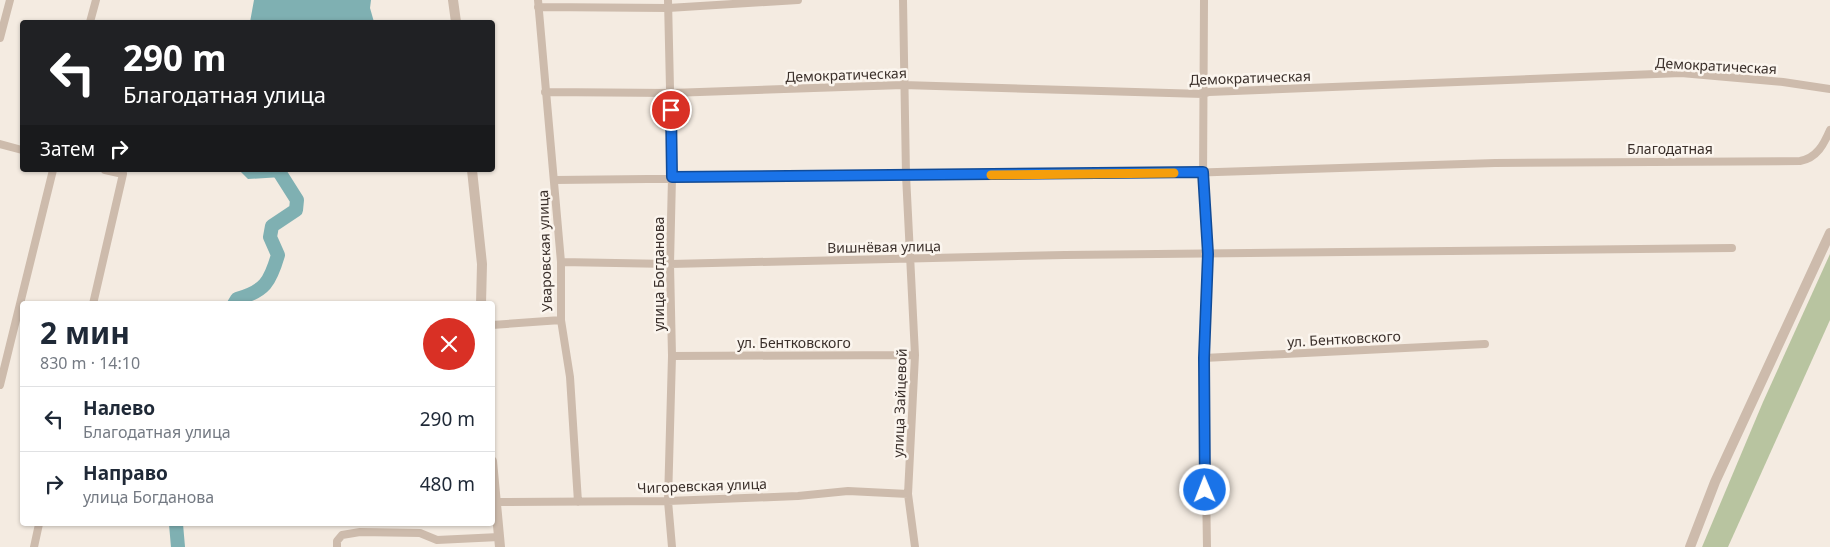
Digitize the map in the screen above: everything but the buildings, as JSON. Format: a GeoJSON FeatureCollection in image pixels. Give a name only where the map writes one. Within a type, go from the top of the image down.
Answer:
{"type":"FeatureCollection","features":[{"type":"Feature","properties":{"kind":"street"},"geometry":{"type":"LineString","coordinates":[[0,38],[10,0]]}},
{"type":"Feature","properties":{"kind":"street"},"geometry":{"type":"LineString","coordinates":[[91,20],[96,0]]}},
{"type":"Feature","properties":{"kind":"street"},"geometry":{"type":"LineString","coordinates":[[453,0],[456,20]]}},
{"type":"Feature","properties":{"kind":"street"},"geometry":{"type":"LineString","coordinates":[[538,4],[668,4],[798,0]]}},
{"type":"Feature","properties":{"kind":"street","name":"улица Зайцевой"},"geometry":{"type":"LineString","coordinates":[[903,0],[906,176],[916,355],[908,494],[915,547]]}},
{"type":"Feature","properties":{"kind":"street"},"geometry":{"type":"LineString","coordinates":[[1204,0],[1203,181],[1208,254],[1204,358],[1207,547]]}},
{"type":"Feature","properties":{"kind":"street","name":"Уваровская улица"},"geometry":{"type":"LineString","coordinates":[[538,4],[561,262],[560,320],[570,377],[578,502]]}},
{"type":"Feature","properties":{"kind":"street","name":"улица Богданова"},"geometry":{"type":"LineString","coordinates":[[668,4],[672,177],[670,264],[672,356],[668,500],[672,547]]}},
{"type":"Feature","properties":{"kind":"street","name":"Демократическая"},"geometry":{"type":"LineString","coordinates":[[545,92],[671,93],[903,85],[1203,94],[1209,92],[1681,73],[1783,82],[1830,89]]}},
{"type":"Feature","properties":{"kind":"street","name":"Благодатная"},"geometry":{"type":"LineString","coordinates":[[555,180],[672,177],[1186,173],[1495,163],[1800,161],[1809,160],[1818,152],[1830,130]]}},
{"type":"Feature","properties":{"kind":"street"},"geometry":{"type":"LineString","coordinates":[[0,144],[20,149]]}},
{"type":"Feature","properties":{"kind":"street"},"geometry":{"type":"LineString","coordinates":[[21,301],[53,172]]}},
{"type":"Feature","properties":{"kind":"street"},"geometry":{"type":"LineString","coordinates":[[94,301],[123,174],[114,172]]}},
{"type":"Feature","properties":{"kind":"street"},"geometry":{"type":"LineString","coordinates":[[472,172],[482,264],[481,301]]}},
{"type":"Feature","properties":{"kind":"street"},"geometry":{"type":"LineString","coordinates":[[1690,547],[1715,482],[1830,233]]}},
{"type":"Feature","properties":{"kind":"street","name":"Вишнёвая улица"},"geometry":{"type":"LineString","coordinates":[[561,262],[670,264],[1065,255],[1732,248]]}},
{"type":"Feature","properties":{"kind":"street"},"geometry":{"type":"LineString","coordinates":[[0,385],[20,304]]}},
{"type":"Feature","properties":{"kind":"street"},"geometry":{"type":"LineString","coordinates":[[495,325],[560,320]]}},
{"type":"Feature","properties":{"kind":"street","name":"ул. Бентковского"},"geometry":{"type":"LineString","coordinates":[[1204,358],[1485,344]]}},
{"type":"Feature","properties":{"kind":"street","name":"ул. Бентковского"},"geometry":{"type":"LineString","coordinates":[[672,356],[916,355]]}},
{"type":"Feature","properties":{"kind":"street"},"geometry":{"type":"LineString","coordinates":[[336,547],[337,541],[342,535],[360,532],[420,533],[438,540],[499,542],[495,486]]}},
{"type":"Feature","properties":{"kind":"street","name":"Чигоревская улица"},"geometry":{"type":"LineString","coordinates":[[497,502],[578,502],[798,496],[848,491],[908,494]]}},
{"type":"Feature","properties":{"kind":"street"},"geometry":{"type":"LineString","coordinates":[[34,547],[39,526]]}},
{"type":"Feature","properties":{"kind":"green space"},"geometry":{"type":"Polygon","coordinates":[[[1830,254],[1830,320],[1728,547],[1702,547],[1763,402],[1830,254]]]}},
{"type":"Feature","properties":{"kind":"water"},"geometry":{"type":"Polygon","coordinates":[[[254,0],[371,0],[370,8],[373,20],[250,20],[254,0]]]}},
{"type":"Feature","properties":{"kind":"water"},"geometry":{"type":"Polygon","coordinates":[[[241,172],[285,172],[282,177],[248,179],[241,172]]]}},
{"type":"Feature","properties":{"kind":"waterway"},"geometry":{"type":"LineString","coordinates":[[236,301],[254,293],[269,279],[278,255],[270,237],[272,226],[296,210],[297,200],[279,172]]}},
{"type":"Feature","properties":{"kind":"waterway"},"geometry":{"type":"LineString","coordinates":[[176,526],[178,547]]}},
{"type":"Feature","properties":{"kind":"slow traffic"},"geometry":{"type":"LineString","coordinates":[[991,175],[1174,173]]}},
{"type":"Feature","properties":{"kind":"route"},"geometry":{"type":"LineString","coordinates":[[671,110],[672,177],[1203,172],[1208,254],[1204,358],[1205,490]]}}]}
